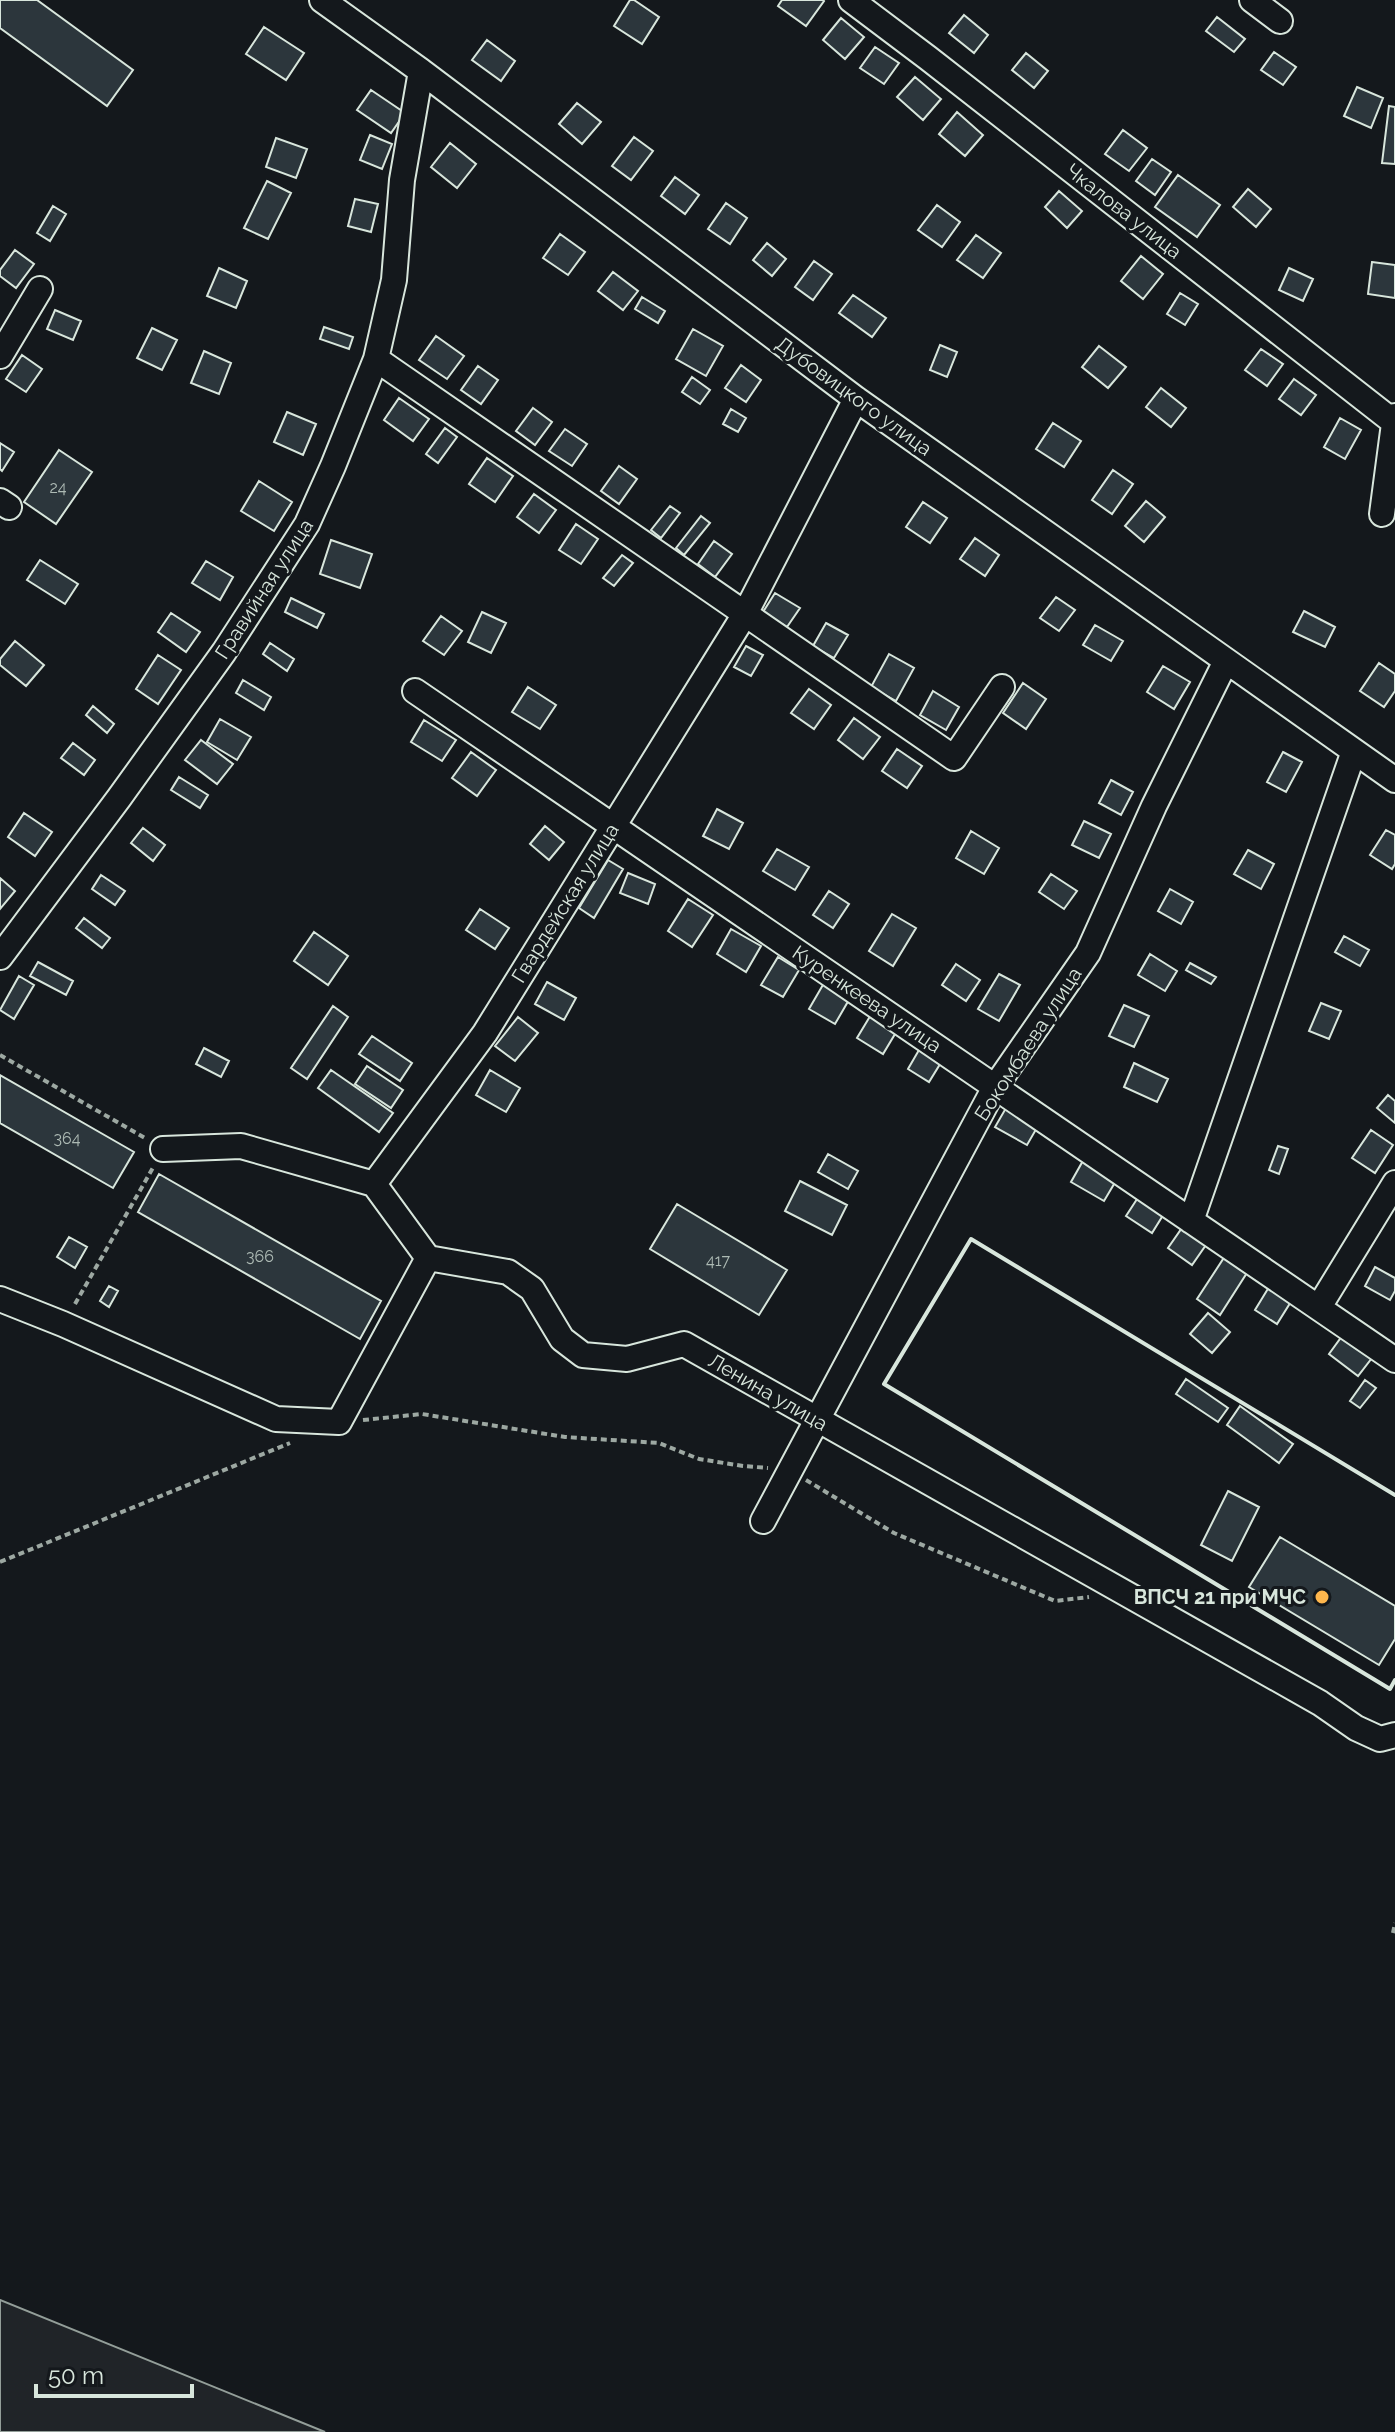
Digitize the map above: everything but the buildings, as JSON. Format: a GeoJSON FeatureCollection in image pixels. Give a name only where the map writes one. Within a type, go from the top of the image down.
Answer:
{"type":"FeatureCollection","features":[{"type":"Feature","properties":{"kind":"street","name":"Дубовицкого улица"},"geometry":{"type":"LineString","coordinates":[[322,0],[856,399],[1395,780]]}},
{"type":"Feature","properties":{"kind":"street","name":"Чкалова улица"},"geometry":{"type":"LineString","coordinates":[[851,0],[1394,420]]}},
{"type":"Feature","properties":{"kind":"street"},"geometry":{"type":"LineString","coordinates":[[1252,0],[1280,21]]}},
{"type":"Feature","properties":{"kind":"street","name":"Гравийная улица"},"geometry":{"type":"LineString","coordinates":[[0,957],[216,664],[307,524],[376,359],[394,280],[402,180],[421,71]]}},
{"type":"Feature","properties":{"kind":"street"},"geometry":{"type":"LineString","coordinates":[[0,356],[40,289]]}},
{"type":"Feature","properties":{"kind":"street"},"geometry":{"type":"LineString","coordinates":[[376,359],[954,758],[1002,687]]}},
{"type":"Feature","properties":{"kind":"street","name":"Гвардейская улица"},"geometry":{"type":"LineString","coordinates":[[374,1184],[485,1033],[745,614],[856,399]]}},
{"type":"Feature","properties":{"kind":"street"},"geometry":{"type":"LineString","coordinates":[[1382,514],[1394,420]]}},
{"type":"Feature","properties":{"kind":"street","name":"Бокомбаева улица"},"geometry":{"type":"LineString","coordinates":[[763,1521],[995,1087],[1088,953],[1154,806],[1226,661]]}},
{"type":"Feature","properties":{"kind":"street","name":"Куренкеева улица"},"geometry":{"type":"LineString","coordinates":[[415,691],[1395,1360]]}},
{"type":"Feature","properties":{"kind":"street"},"geometry":{"type":"LineString","coordinates":[[1191,1221],[1354,751]]}},
{"type":"Feature","properties":{"kind":"street"},"geometry":{"type":"LineString","coordinates":[[0,1299],[276,1419],[339,1422],[428,1258],[374,1184],[241,1146],[163,1149]]}},
{"type":"Feature","properties":{"kind":"street"},"geometry":{"type":"LineString","coordinates":[[1319,1307],[1395,1183]]}},
{"type":"Feature","properties":{"kind":"street","name":"Ленина улица"},"geometry":{"type":"LineString","coordinates":[[428,1258],[508,1272],[532,1289],[562,1339],[583,1355],[627,1359],[684,1344],[1320,1703],[1356,1728],[1387,1737]]}},
{"type":"Feature","properties":{"kind":"path"},"geometry":{"type":"LineString","coordinates":[[0,1055],[163,1149],[63,1324]]}},
{"type":"Feature","properties":{"kind":"path"},"geometry":{"type":"LineString","coordinates":[[339,1422],[422,1414],[565,1437],[659,1443],[699,1459],[778,1468],[803,1478],[894,1533],[1055,1601],[1121,1591]]}},
{"type":"Feature","properties":{"kind":"path"},"geometry":{"type":"LineString","coordinates":[[0,1562],[297,1440]]}},
{"type":"Feature","properties":{"kind":"path"},"geometry":{"type":"LineString","coordinates":[[1393,1933],[1395,1923]]}},
{"type":"Feature","properties":{"kind":"shaded area"},"geometry":{"type":"Polygon","coordinates":[[[0,2300],[325,2432],[0,2432],[0,2300]]]}},
{"type":"Feature","properties":{"kind":"wall"},"geometry":{"type":"LineString","coordinates":[[1395,1495],[971,1239],[884,1384],[1390,1689],[1395,1680]]}},
{"type":"Feature","properties":{"kind":"place","name":"ВПСЧ 21 при МЧС"},"geometry":{"type":"Point","coordinates":[1322,1597]}}]}
